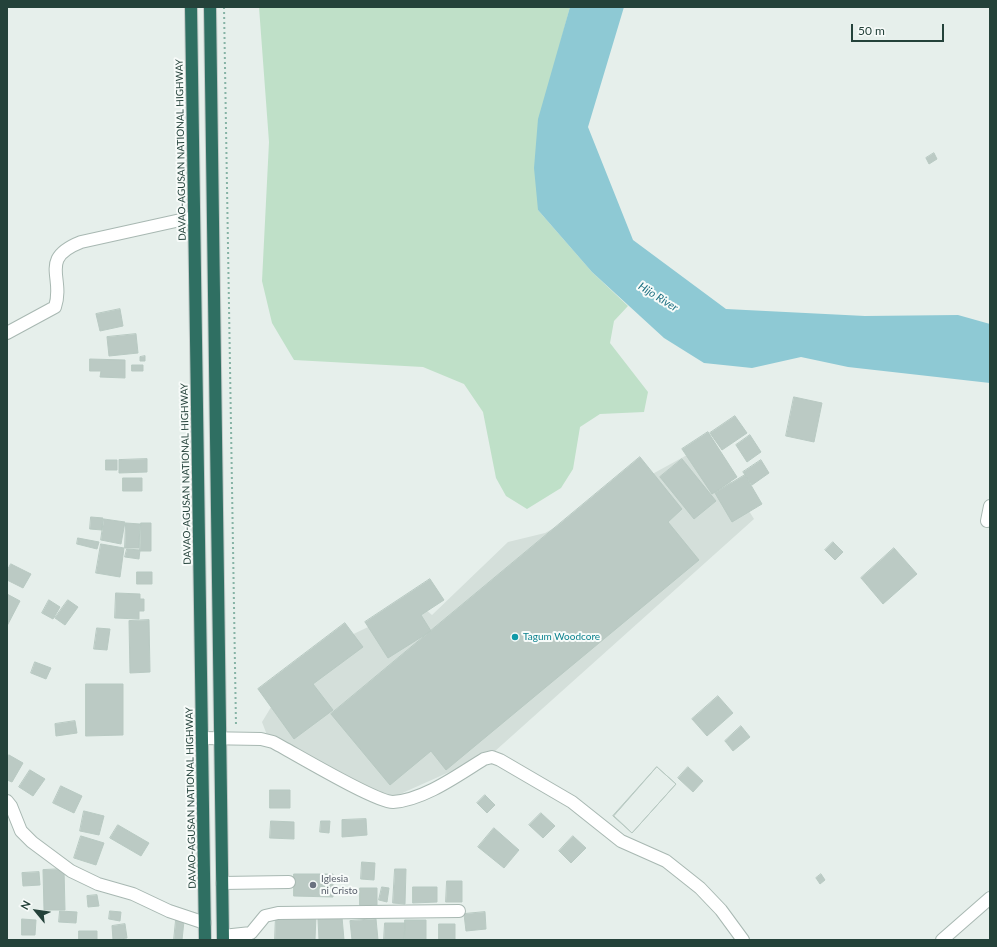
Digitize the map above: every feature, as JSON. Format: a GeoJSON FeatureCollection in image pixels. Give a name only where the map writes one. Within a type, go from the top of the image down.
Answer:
{"type":"FeatureCollection","features":[{"type":"Feature","properties":{"kind":"highway","name":"DAVAO-AGUSAN NATIONAL HIGHWAY"},"geometry":{"type":"LineString","coordinates":[[191,7],[205,940]]}},
{"type":"Feature","properties":{"kind":"highway"},"geometry":{"type":"LineString","coordinates":[[210,7],[223,938]]}},
{"type":"Feature","properties":{"kind":"street"},"geometry":{"type":"LineString","coordinates":[[7,333],[51,311],[55,307],[57,301],[56,263],[58,257],[70,246],[81,242],[194,217]]}},
{"type":"Feature","properties":{"kind":"street"},"geometry":{"type":"LineString","coordinates":[[987,521],[990,506]]}},
{"type":"Feature","properties":{"kind":"street"},"geometry":{"type":"LineString","coordinates":[[202,738],[261,738],[273,742],[368,794],[392,802],[431,791],[484,759],[492,757],[500,760],[572,802],[621,841],[666,861],[700,888],[716,904],[743,940]]}},
{"type":"Feature","properties":{"kind":"street"},"geometry":{"type":"LineString","coordinates":[[7,800],[21,831],[32,842],[71,871],[98,884],[133,894],[169,911],[205,923]]}},
{"type":"Feature","properties":{"kind":"street"},"geometry":{"type":"LineString","coordinates":[[222,883],[289,882]]}},
{"type":"Feature","properties":{"kind":"street"},"geometry":{"type":"LineString","coordinates":[[942,940],[990,898]]}},
{"type":"Feature","properties":{"kind":"street"},"geometry":{"type":"LineString","coordinates":[[223,938],[251,933],[265,916],[278,913],[459,911]]}},
{"type":"Feature","properties":{"kind":"path"},"geometry":{"type":"LineString","coordinates":[[224,7],[236,737]]}},
{"type":"Feature","properties":{"kind":"shaded area","name":"Tagum Woodcore"},"geometry":{"type":"Polygon","coordinates":[[[707,444],[754,519],[494,752],[389,799],[267,735],[262,722],[276,699],[339,641],[418,603],[432,615],[508,542],[545,533],[707,444]]]}},
{"type":"Feature","properties":{"kind":"green space"},"geometry":{"type":"Polygon","coordinates":[[[259,7],[570,7],[552,74],[538,210],[592,272],[628,306],[614,321],[610,343],[648,392],[644,412],[600,414],[580,427],[573,469],[561,488],[527,509],[506,496],[496,478],[483,412],[464,384],[423,367],[294,360],[272,323],[262,281],[269,142],[259,7]]]}},
{"type":"Feature","properties":{"kind":"water","name":"Hijo River"},"geometry":{"type":"Polygon","coordinates":[[[570,7],[624,7],[588,127],[633,240],[726,309],[865,316],[958,315],[990,324],[990,383],[848,367],[801,357],[752,368],[704,363],[664,338],[592,272],[538,210],[534,168],[538,119],[570,7]]]}},
{"type":"Feature","properties":{"kind":"building"},"geometry":{"type":"Polygon","coordinates":[[[934,153],[937,159],[929,164],[926,158],[934,153]]]}},
{"type":"Feature","properties":{"kind":"building"},"geometry":{"type":"Polygon","coordinates":[[[120,309],[123,326],[100,331],[96,314],[120,309]]]}},
{"type":"Feature","properties":{"kind":"building"},"geometry":{"type":"Polygon","coordinates":[[[136,334],[138,353],[109,356],[107,337],[136,334]]]}},
{"type":"Feature","properties":{"kind":"building"},"geometry":{"type":"Polygon","coordinates":[[[145,356],[145,361],[140,361],[140,357],[145,356]]]}},
{"type":"Feature","properties":{"kind":"building"},"geometry":{"type":"Polygon","coordinates":[[[90,359],[125,360],[125,378],[100,377],[101,371],[90,371],[90,359]]]}},
{"type":"Feature","properties":{"kind":"building"},"geometry":{"type":"Polygon","coordinates":[[[132,365],[143,365],[143,371],[132,371],[132,365]]]}},
{"type":"Feature","properties":{"kind":"building"},"geometry":{"type":"Polygon","coordinates":[[[794,397],[822,403],[814,442],[786,436],[794,397]]]}},
{"type":"Feature","properties":{"kind":"building"},"geometry":{"type":"Polygon","coordinates":[[[735,416],[747,433],[722,450],[710,433],[735,416]]]}},
{"type":"Feature","properties":{"kind":"building"},"geometry":{"type":"Polygon","coordinates":[[[708,432],[737,477],[712,494],[682,449],[708,432]]]}},
{"type":"Feature","properties":{"kind":"building"},"geometry":{"type":"Polygon","coordinates":[[[750,435],[761,452],[747,462],[736,445],[750,435]]]}},
{"type":"Feature","properties":{"kind":"building","name":"Tagum Woodcore"},"geometry":{"type":"Polygon","coordinates":[[[640,457],[682,509],[668,522],[699,560],[446,770],[431,751],[390,785],[331,714],[640,457]]]}},
{"type":"Feature","properties":{"kind":"building"},"geometry":{"type":"Polygon","coordinates":[[[147,459],[147,472],[119,473],[119,460],[147,459]]]}},
{"type":"Feature","properties":{"kind":"building"},"geometry":{"type":"Polygon","coordinates":[[[682,459],[716,501],[694,519],[660,477],[682,459]]]}},
{"type":"Feature","properties":{"kind":"building"},"geometry":{"type":"Polygon","coordinates":[[[106,460],[117,460],[117,470],[106,470],[106,460]]]}},
{"type":"Feature","properties":{"kind":"building"},"geometry":{"type":"Polygon","coordinates":[[[761,460],[769,473],[752,485],[743,472],[761,460]]]}},
{"type":"Feature","properties":{"kind":"building"},"geometry":{"type":"Polygon","coordinates":[[[745,475],[762,504],[732,522],[715,493],[745,475]]]}},
{"type":"Feature","properties":{"kind":"building"},"geometry":{"type":"Polygon","coordinates":[[[123,478],[142,478],[142,491],[123,491],[123,478]]]}},
{"type":"Feature","properties":{"kind":"building"},"geometry":{"type":"Polygon","coordinates":[[[91,517],[103,518],[102,530],[90,529],[91,517]]]}},
{"type":"Feature","properties":{"kind":"building"},"geometry":{"type":"Polygon","coordinates":[[[104,519],[125,522],[121,544],[101,540],[104,519]]]}},
{"type":"Feature","properties":{"kind":"building"},"geometry":{"type":"Polygon","coordinates":[[[126,523],[140,524],[139,548],[125,548],[126,523]]]}},
{"type":"Feature","properties":{"kind":"building"},"geometry":{"type":"Polygon","coordinates":[[[141,523],[151,523],[151,551],[140,551],[141,523]]]}},
{"type":"Feature","properties":{"kind":"building"},"geometry":{"type":"Polygon","coordinates":[[[78,538],[99,542],[97,549],[77,544],[78,538]]]}},
{"type":"Feature","properties":{"kind":"building"},"geometry":{"type":"Polygon","coordinates":[[[833,542],[843,552],[835,560],[825,550],[833,542]]]}},
{"type":"Feature","properties":{"kind":"building"},"geometry":{"type":"Polygon","coordinates":[[[101,544],[124,548],[120,577],[96,573],[101,544]]]}},
{"type":"Feature","properties":{"kind":"building"},"geometry":{"type":"Polygon","coordinates":[[[894,548],[917,574],[883,604],[861,578],[894,548]]]}},
{"type":"Feature","properties":{"kind":"building"},"geometry":{"type":"Polygon","coordinates":[[[127,549],[140,550],[139,559],[125,557],[127,549]]]}},
{"type":"Feature","properties":{"kind":"building"},"geometry":{"type":"Polygon","coordinates":[[[11,564],[31,574],[23,588],[7,580],[7,571],[11,564]]]}},
{"type":"Feature","properties":{"kind":"building"},"geometry":{"type":"Polygon","coordinates":[[[137,572],[152,572],[152,584],[137,584],[137,572]]]}},
{"type":"Feature","properties":{"kind":"building"},"geometry":{"type":"Polygon","coordinates":[[[430,579],[444,600],[421,615],[431,631],[388,658],[365,622],[430,579]]]}},
{"type":"Feature","properties":{"kind":"building"},"geometry":{"type":"Polygon","coordinates":[[[116,593],[140,594],[140,599],[144,599],[144,611],[139,611],[139,619],[115,618],[116,593]]]}},
{"type":"Feature","properties":{"kind":"building"},"geometry":{"type":"Polygon","coordinates":[[[7,594],[20,601],[7,626],[7,594]]]}},
{"type":"Feature","properties":{"kind":"building"},"geometry":{"type":"Polygon","coordinates":[[[49,600],[60,607],[53,619],[42,613],[49,600]]]}},
{"type":"Feature","properties":{"kind":"building"},"geometry":{"type":"Polygon","coordinates":[[[68,600],[78,607],[65,625],[55,618],[68,600]]]}},
{"type":"Feature","properties":{"kind":"building"},"geometry":{"type":"Polygon","coordinates":[[[149,620],[150,672],[130,673],[129,621],[149,620]]]}},
{"type":"Feature","properties":{"kind":"building"},"geometry":{"type":"Polygon","coordinates":[[[345,623],[363,647],[313,684],[333,710],[294,739],[258,689],[345,623]]]}},
{"type":"Feature","properties":{"kind":"building"},"geometry":{"type":"Polygon","coordinates":[[[97,628],[110,629],[107,650],[94,649],[97,628]]]}},
{"type":"Feature","properties":{"kind":"building"},"geometry":{"type":"Polygon","coordinates":[[[35,662],[51,668],[46,679],[31,673],[35,662]]]}},
{"type":"Feature","properties":{"kind":"building"},"geometry":{"type":"Polygon","coordinates":[[[86,684],[123,684],[123,735],[86,736],[86,684]]]}},
{"type":"Feature","properties":{"kind":"building"},"geometry":{"type":"Polygon","coordinates":[[[718,696],[733,713],[707,736],[692,719],[718,696]]]}},
{"type":"Feature","properties":{"kind":"building"},"geometry":{"type":"Polygon","coordinates":[[[75,721],[77,733],[56,736],[55,724],[75,721]]]}},
{"type":"Feature","properties":{"kind":"building"},"geometry":{"type":"Polygon","coordinates":[[[741,726],[750,737],[733,751],[725,741],[741,726]]]}},
{"type":"Feature","properties":{"kind":"building"},"geometry":{"type":"Polygon","coordinates":[[[9,755],[23,763],[12,782],[7,780],[7,758],[9,755]]]}},
{"type":"Feature","properties":{"kind":"building"},"geometry":{"type":"Polygon","coordinates":[[[657,767],[676,784],[632,833],[613,816],[657,767]]]}},
{"type":"Feature","properties":{"kind":"building"},"geometry":{"type":"Polygon","coordinates":[[[657,767],[676,784],[632,833],[614,816],[657,767]]]}},
{"type":"Feature","properties":{"kind":"building"},"geometry":{"type":"Polygon","coordinates":[[[688,767],[703,781],[693,792],[678,778],[688,767]]]}},
{"type":"Feature","properties":{"kind":"building"},"geometry":{"type":"Polygon","coordinates":[[[30,770],[45,779],[33,796],[19,787],[30,770]]]}},
{"type":"Feature","properties":{"kind":"building"},"geometry":{"type":"Polygon","coordinates":[[[61,786],[82,796],[74,813],[53,803],[61,786]]]}},
{"type":"Feature","properties":{"kind":"building"},"geometry":{"type":"Polygon","coordinates":[[[270,790],[290,790],[290,808],[270,808],[270,790]]]}},
{"type":"Feature","properties":{"kind":"building"},"geometry":{"type":"Polygon","coordinates":[[[485,795],[495,805],[487,813],[477,803],[485,795]]]}},
{"type":"Feature","properties":{"kind":"building"},"geometry":{"type":"Polygon","coordinates":[[[84,811],[104,816],[99,835],[80,831],[84,811]]]}},
{"type":"Feature","properties":{"kind":"building"},"geometry":{"type":"Polygon","coordinates":[[[541,813],[555,826],[543,838],[529,825],[541,813]]]}},
{"type":"Feature","properties":{"kind":"building"},"geometry":{"type":"Polygon","coordinates":[[[366,819],[367,835],[342,837],[342,820],[366,819]]]}},
{"type":"Feature","properties":{"kind":"building"},"geometry":{"type":"Polygon","coordinates":[[[271,821],[294,822],[294,839],[270,838],[271,821]]]}},
{"type":"Feature","properties":{"kind":"building"},"geometry":{"type":"Polygon","coordinates":[[[321,821],[330,821],[329,833],[320,832],[321,821]]]}},
{"type":"Feature","properties":{"kind":"building"},"geometry":{"type":"Polygon","coordinates":[[[118,825],[149,843],[141,856],[110,838],[118,825]]]}},
{"type":"Feature","properties":{"kind":"building"},"geometry":{"type":"Polygon","coordinates":[[[494,828],[519,850],[504,868],[478,847],[494,828]]]}},
{"type":"Feature","properties":{"kind":"building"},"geometry":{"type":"Polygon","coordinates":[[[81,836],[104,843],[96,865],[74,858],[81,836]]]}},
{"type":"Feature","properties":{"kind":"building"},"geometry":{"type":"Polygon","coordinates":[[[573,836],[586,848],[571,863],[559,851],[573,836]]]}},
{"type":"Feature","properties":{"kind":"building"},"geometry":{"type":"Polygon","coordinates":[[[362,862],[375,863],[374,880],[361,879],[362,862]]]}},
{"type":"Feature","properties":{"kind":"building"},"geometry":{"type":"Polygon","coordinates":[[[64,869],[65,910],[44,910],[43,870],[64,869]]]}},
{"type":"Feature","properties":{"kind":"building"},"geometry":{"type":"Polygon","coordinates":[[[395,869],[406,869],[405,904],[393,903],[395,869]]]}},
{"type":"Feature","properties":{"kind":"building"},"geometry":{"type":"Polygon","coordinates":[[[39,872],[40,885],[23,886],[22,873],[39,872]]]}},
{"type":"Feature","properties":{"kind":"building","name":"Iglesia ni Cristo"},"geometry":{"type":"Polygon","coordinates":[[[294,874],[333,874],[333,897],[294,896],[294,874]]]}},
{"type":"Feature","properties":{"kind":"building"},"geometry":{"type":"Polygon","coordinates":[[[821,874],[825,880],[820,884],[816,878],[821,874]]]}},
{"type":"Feature","properties":{"kind":"building"},"geometry":{"type":"Polygon","coordinates":[[[447,881],[462,881],[462,902],[446,902],[447,881]]]}},
{"type":"Feature","properties":{"kind":"building"},"geometry":{"type":"Polygon","coordinates":[[[382,887],[389,888],[387,902],[379,900],[382,887]]]}},
{"type":"Feature","properties":{"kind":"building"},"geometry":{"type":"Polygon","coordinates":[[[413,887],[437,887],[437,902],[413,903],[413,887]]]}},
{"type":"Feature","properties":{"kind":"building"},"geometry":{"type":"Polygon","coordinates":[[[360,888],[377,888],[377,905],[360,905],[360,888]]]}},
{"type":"Feature","properties":{"kind":"building"},"geometry":{"type":"Polygon","coordinates":[[[97,895],[99,906],[88,907],[87,896],[97,895]]]}},
{"type":"Feature","properties":{"kind":"building"},"geometry":{"type":"Polygon","coordinates":[[[60,911],[77,912],[76,923],[59,922],[60,911]]]}},
{"type":"Feature","properties":{"kind":"building"},"geometry":{"type":"Polygon","coordinates":[[[110,911],[121,912],[120,921],[109,919],[110,911]]]}},
{"type":"Feature","properties":{"kind":"building"},"geometry":{"type":"Polygon","coordinates":[[[485,912],[486,929],[466,931],[464,914],[485,912]]]}},
{"type":"Feature","properties":{"kind":"building"},"geometry":{"type":"Polygon","coordinates":[[[276,914],[316,915],[315,940],[275,940],[276,914]]]}},
{"type":"Feature","properties":{"kind":"building"},"geometry":{"type":"Polygon","coordinates":[[[342,917],[344,940],[319,940],[318,919],[342,917]]]}},
{"type":"Feature","properties":{"kind":"building"},"geometry":{"type":"Polygon","coordinates":[[[22,919],[36,920],[35,935],[22,935],[22,919]]]}},
{"type":"Feature","properties":{"kind":"building"},"geometry":{"type":"Polygon","coordinates":[[[376,919],[378,940],[352,940],[350,921],[376,919]]]}},
{"type":"Feature","properties":{"kind":"building"},"geometry":{"type":"Polygon","coordinates":[[[176,920],[184,921],[182,940],[174,940],[176,920]]]}},
{"type":"Feature","properties":{"kind":"building"},"geometry":{"type":"Polygon","coordinates":[[[405,920],[426,920],[426,940],[405,940],[405,920]]]}},
{"type":"Feature","properties":{"kind":"building"},"geometry":{"type":"Polygon","coordinates":[[[385,923],[405,923],[404,940],[384,940],[385,923]]]}},
{"type":"Feature","properties":{"kind":"building"},"geometry":{"type":"Polygon","coordinates":[[[125,924],[127,938],[113,940],[112,926],[125,924]]]}},
{"type":"Feature","properties":{"kind":"building"},"geometry":{"type":"Polygon","coordinates":[[[439,924],[455,924],[455,940],[439,940],[439,924]]]}},
{"type":"Feature","properties":{"kind":"building"},"geometry":{"type":"Polygon","coordinates":[[[79,931],[97,931],[97,940],[79,940],[79,931]]]}},
{"type":"Feature","properties":{"kind":"place","name":"Tagum Woodcore"},"geometry":{"type":"Point","coordinates":[515,637]}},
{"type":"Feature","properties":{"kind":"place","name":"Iglesia ni Cristo"},"geometry":{"type":"Point","coordinates":[313,885]}}]}
